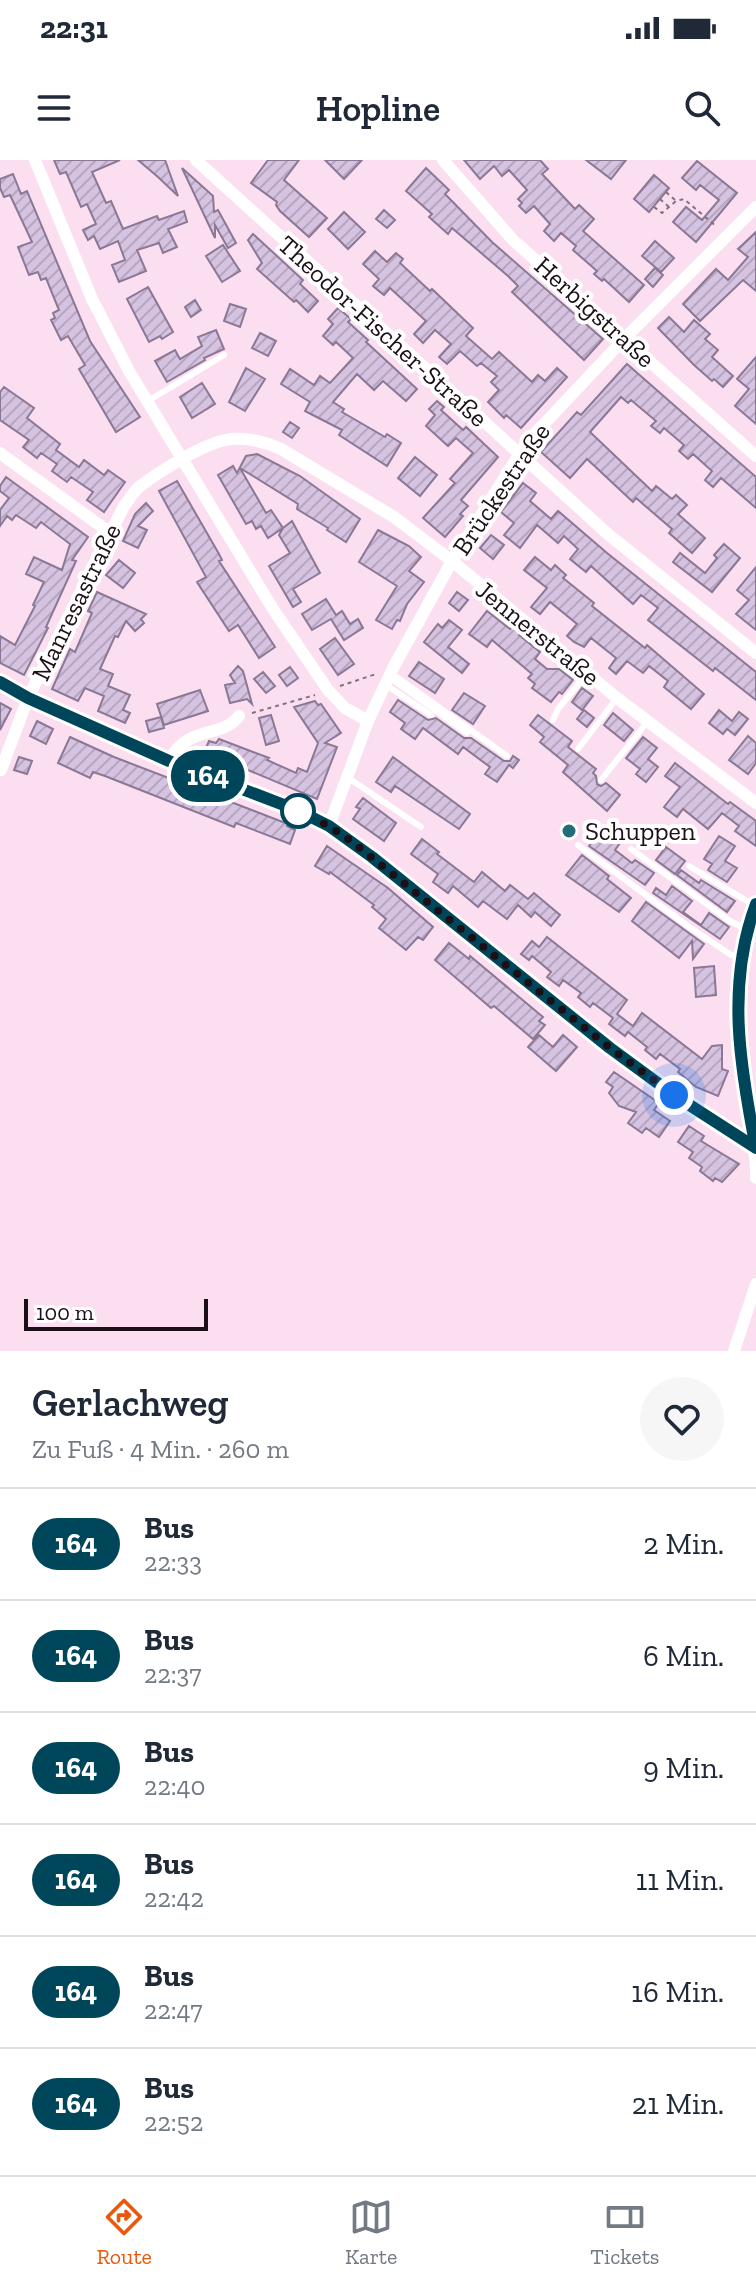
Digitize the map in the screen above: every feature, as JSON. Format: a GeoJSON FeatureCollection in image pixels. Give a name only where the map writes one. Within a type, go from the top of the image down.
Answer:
{"type":"FeatureCollection","features":[{"type":"Feature","properties":{"kind":"street"},"geometry":{"type":"LineString","coordinates":[[35,160],[92,299],[148,401],[273,609],[328,690],[345,708],[368,721]]}},
{"type":"Feature","properties":{"kind":"street","name":"Theodor-Fischer-Straße"},"geometry":{"type":"LineString","coordinates":[[196,160],[518,455],[609,535],[756,653]]}},
{"type":"Feature","properties":{"kind":"street","name":"Herbigstraße"},"geometry":{"type":"LineString","coordinates":[[448,162],[513,240],[754,450]]}},
{"type":"Feature","properties":{"kind":"street","name":"Brückestraße"},"geometry":{"type":"LineString","coordinates":[[329,826],[368,721],[390,676],[452,561],[518,455],[625,338],[756,207]]}},
{"type":"Feature","properties":{"kind":"street","name":"Jennerstraße"},"geometry":{"type":"LineString","coordinates":[[184,460],[211,445],[230,439],[266,442],[360,496],[452,561],[617,698],[756,803]]}},
{"type":"Feature","properties":{"kind":"street"},"geometry":{"type":"LineString","coordinates":[[0,453],[109,532]]}},
{"type":"Feature","properties":{"kind":"street","name":"Manresastraße"},"geometry":{"type":"LineString","coordinates":[[1,770],[28,698],[109,532],[136,490],[184,460]]}},
{"type":"Feature","properties":{"kind":"street"},"geometry":{"type":"LineString","coordinates":[[0,682],[28,698],[169,761],[297,810],[329,826],[384,866],[610,1048],[674,1095],[756,1148]]}},
{"type":"Feature","properties":{"kind":"street"},"geometry":{"type":"LineString","coordinates":[[169,761],[176,748],[189,738],[234,723],[239,716]]}},
{"type":"Feature","properties":{"kind":"street"},"geometry":{"type":"LineString","coordinates":[[755,905],[742,958],[737,1024],[756,1148],[756,1178]]}},
{"type":"Feature","properties":{"kind":"street"},"geometry":{"type":"LineString","coordinates":[[734,1351],[756,1284]]}},
{"type":"Feature","properties":{"kind":"lane"},"geometry":{"type":"LineString","coordinates":[[148,401],[224,355]]}},
{"type":"Feature","properties":{"kind":"lane"},"geometry":{"type":"LineString","coordinates":[[553,720],[587,673]]}},
{"type":"Feature","properties":{"kind":"lane"},"geometry":{"type":"LineString","coordinates":[[390,676],[431,715]]}},
{"type":"Feature","properties":{"kind":"lane"},"geometry":{"type":"LineString","coordinates":[[390,676],[467,733]]}},
{"type":"Feature","properties":{"kind":"lane"},"geometry":{"type":"LineString","coordinates":[[390,676],[507,756]]}},
{"type":"Feature","properties":{"kind":"lane"},"geometry":{"type":"LineString","coordinates":[[578,749],[617,698]]}},
{"type":"Feature","properties":{"kind":"lane"},"geometry":{"type":"LineString","coordinates":[[601,780],[648,721]]}},
{"type":"Feature","properties":{"kind":"lane"},"geometry":{"type":"LineString","coordinates":[[347,777],[421,827]]}},
{"type":"Feature","properties":{"kind":"lane"},"geometry":{"type":"LineString","coordinates":[[578,845],[688,926],[731,955],[742,958]]}},
{"type":"Feature","properties":{"kind":"lane"},"geometry":{"type":"LineString","coordinates":[[631,849],[730,921],[748,930]]}},
{"type":"Feature","properties":{"kind":"lane"},"geometry":{"type":"LineString","coordinates":[[689,866],[755,905]]}},
{"type":"Feature","properties":{"kind":"path"},"geometry":{"type":"LineString","coordinates":[[666,192],[676,201]]}},
{"type":"Feature","properties":{"kind":"path"},"geometry":{"type":"LineString","coordinates":[[660,199],[670,207]]}},
{"type":"Feature","properties":{"kind":"path"},"geometry":{"type":"LineString","coordinates":[[654,207],[662,213],[676,201],[684,199],[728,236]]}},
{"type":"Feature","properties":{"kind":"path"},"geometry":{"type":"LineString","coordinates":[[239,716],[390,676]]}},
{"type":"Feature","properties":{"kind":"building"},"geometry":{"type":"Polygon","coordinates":[[[54,160],[120,160],[92,172],[106,203],[111,201],[123,229],[157,216],[159,220],[184,211],[187,222],[168,229],[177,247],[163,253],[159,243],[137,250],[146,271],[119,282],[112,265],[125,260],[118,241],[100,249],[94,236],[88,240],[83,230],[96,224],[87,204],[81,207],[66,172],[60,174],[54,160]]]}},
{"type":"Feature","properties":{"kind":"building"},"geometry":{"type":"Polygon","coordinates":[[[138,160],[165,160],[178,196],[158,177],[138,160]]]}},
{"type":"Feature","properties":{"kind":"building"},"geometry":{"type":"Polygon","coordinates":[[[268,160],[299,160],[284,180],[327,218],[309,237],[280,211],[277,202],[251,183],[268,160]]]}},
{"type":"Feature","properties":{"kind":"building"},"geometry":{"type":"Polygon","coordinates":[[[325,160],[362,160],[344,179],[325,160]]]}},
{"type":"Feature","properties":{"kind":"building"},"geometry":{"type":"Polygon","coordinates":[[[464,160],[540,160],[548,169],[542,174],[575,209],[579,205],[594,219],[583,231],[644,285],[629,302],[594,274],[597,271],[573,250],[576,246],[561,233],[554,241],[544,231],[550,224],[534,206],[526,213],[519,206],[522,203],[518,199],[527,190],[509,170],[502,176],[494,166],[480,179],[464,160]]]}},
{"type":"Feature","properties":{"kind":"building"},"geometry":{"type":"Polygon","coordinates":[[[586,160],[626,160],[611,179],[586,160]]]}},
{"type":"Feature","properties":{"kind":"building"},"geometry":{"type":"Polygon","coordinates":[[[697,161],[737,193],[696,242],[673,222],[686,207],[702,220],[719,200],[700,185],[696,190],[682,178],[697,161]]]}},
{"type":"Feature","properties":{"kind":"building"},"geometry":{"type":"Polygon","coordinates":[[[182,168],[213,196],[214,212],[218,210],[236,243],[228,248],[215,225],[215,238],[182,168]]]}},
{"type":"Feature","properties":{"kind":"building"},"geometry":{"type":"Polygon","coordinates":[[[426,168],[449,190],[445,194],[492,242],[603,339],[584,360],[512,292],[518,286],[508,276],[452,228],[448,234],[429,217],[432,214],[406,191],[426,168]]]}},
{"type":"Feature","properties":{"kind":"building"},"geometry":{"type":"Polygon","coordinates":[[[13,174],[21,194],[27,191],[90,341],[140,417],[116,432],[79,369],[85,365],[68,336],[61,340],[51,320],[55,318],[53,313],[59,310],[46,278],[41,280],[38,272],[29,275],[18,247],[32,242],[10,195],[4,197],[0,188],[0,179],[13,174]]]}},
{"type":"Feature","properties":{"kind":"building"},"geometry":{"type":"Polygon","coordinates":[[[654,175],[669,188],[649,212],[634,199],[654,175]]]}},
{"type":"Feature","properties":{"kind":"building"},"geometry":{"type":"Polygon","coordinates":[[[384,210],[395,220],[387,228],[376,219],[384,210]]]}},
{"type":"Feature","properties":{"kind":"building"},"geometry":{"type":"Polygon","coordinates":[[[344,212],[365,232],[348,249],[328,229],[344,212]]]}},
{"type":"Feature","properties":{"kind":"building"},"geometry":{"type":"Polygon","coordinates":[[[756,232],[756,291],[743,280],[700,321],[683,304],[716,269],[728,280],[748,257],[738,249],[756,232]]]}},
{"type":"Feature","properties":{"kind":"building"},"geometry":{"type":"Polygon","coordinates":[[[253,234],[303,280],[300,284],[318,301],[308,312],[257,269],[262,263],[248,240],[253,234]]]}},
{"type":"Feature","properties":{"kind":"building"},"geometry":{"type":"Polygon","coordinates":[[[655,241],[674,258],[661,272],[642,256],[655,241]]]}},
{"type":"Feature","properties":{"kind":"building"},"geometry":{"type":"Polygon","coordinates":[[[223,245],[240,271],[222,282],[206,256],[223,245]]]}},
{"type":"Feature","properties":{"kind":"building"},"geometry":{"type":"Polygon","coordinates":[[[375,251],[387,262],[396,253],[403,259],[400,263],[473,328],[466,336],[492,359],[499,352],[532,382],[538,375],[545,381],[557,368],[567,377],[521,428],[506,415],[504,418],[488,402],[499,390],[491,382],[497,376],[481,363],[477,366],[460,351],[447,364],[439,357],[451,344],[435,330],[423,343],[414,334],[426,321],[390,288],[384,295],[373,286],[379,279],[363,264],[375,251]]]}},
{"type":"Feature","properties":{"kind":"building"},"geometry":{"type":"Polygon","coordinates":[[[655,268],[663,275],[653,287],[645,279],[655,268]]]}},
{"type":"Feature","properties":{"kind":"building"},"geometry":{"type":"Polygon","coordinates":[[[148,287],[173,332],[149,342],[127,299],[148,287]]]}},
{"type":"Feature","properties":{"kind":"building"},"geometry":{"type":"Polygon","coordinates":[[[195,300],[201,310],[191,317],[185,307],[195,300]]]}},
{"type":"Feature","properties":{"kind":"building"},"geometry":{"type":"Polygon","coordinates":[[[230,304],[246,309],[240,327],[224,321],[230,304]]]}},
{"type":"Feature","properties":{"kind":"building"},"geometry":{"type":"Polygon","coordinates":[[[338,308],[351,319],[348,322],[368,340],[366,342],[417,389],[406,401],[383,381],[374,390],[357,374],[333,402],[344,409],[342,412],[401,443],[387,466],[339,435],[342,430],[305,411],[310,402],[281,384],[290,369],[314,385],[320,376],[330,383],[353,358],[336,342],[333,345],[323,336],[333,324],[328,319],[338,308]]]}},
{"type":"Feature","properties":{"kind":"building"},"geometry":{"type":"Polygon","coordinates":[[[669,317],[684,332],[694,320],[710,334],[705,339],[718,350],[712,357],[733,376],[723,387],[694,365],[658,328],[669,317]]]}},
{"type":"Feature","properties":{"kind":"building"},"geometry":{"type":"Polygon","coordinates":[[[216,330],[224,349],[167,382],[155,361],[175,350],[180,359],[202,346],[198,337],[216,330]]]}},
{"type":"Feature","properties":{"kind":"building"},"geometry":{"type":"Polygon","coordinates":[[[260,333],[276,341],[268,356],[252,348],[260,333]]]}},
{"type":"Feature","properties":{"kind":"building"},"geometry":{"type":"Polygon","coordinates":[[[756,357],[756,424],[735,406],[749,389],[737,379],[756,357]]]}},
{"type":"Feature","properties":{"kind":"building"},"geometry":{"type":"Polygon","coordinates":[[[627,364],[756,477],[756,508],[721,478],[713,487],[705,480],[712,471],[693,454],[688,459],[679,451],[684,445],[664,428],[660,433],[651,426],[656,421],[631,400],[628,403],[621,397],[590,432],[652,491],[656,486],[672,499],[676,495],[687,505],[678,514],[705,538],[692,553],[669,533],[672,529],[636,498],[633,502],[587,459],[570,478],[541,452],[577,412],[581,415],[627,364]]]}},
{"type":"Feature","properties":{"kind":"building"},"geometry":{"type":"Polygon","coordinates":[[[246,368],[265,379],[245,411],[229,402],[246,368]]]}},
{"type":"Feature","properties":{"kind":"building"},"geometry":{"type":"Polygon","coordinates":[[[202,383],[215,404],[192,418],[180,397],[202,383]]]}},
{"type":"Feature","properties":{"kind":"building"},"geometry":{"type":"Polygon","coordinates":[[[4,387],[34,408],[27,418],[60,444],[56,450],[79,467],[84,460],[104,475],[108,470],[125,482],[104,512],[87,500],[93,492],[71,477],[67,482],[52,471],[57,464],[41,453],[37,458],[23,447],[29,440],[0,420],[0,392],[4,387]]]}},
{"type":"Feature","properties":{"kind":"building"},"geometry":{"type":"Polygon","coordinates":[[[437,401],[444,407],[441,410],[463,430],[466,427],[498,457],[461,500],[468,506],[445,537],[423,518],[455,483],[450,479],[473,453],[456,438],[448,446],[426,426],[435,415],[429,409],[437,401]]]}},
{"type":"Feature","properties":{"kind":"building"},"geometry":{"type":"Polygon","coordinates":[[[290,422],[299,428],[292,438],[283,432],[290,422]]]}},
{"type":"Feature","properties":{"kind":"building"},"geometry":{"type":"Polygon","coordinates":[[[257,454],[300,476],[360,519],[346,542],[297,509],[298,504],[240,468],[266,513],[271,510],[283,528],[268,538],[261,526],[256,529],[252,521],[246,524],[218,475],[233,466],[237,473],[246,456],[257,454]]]}},
{"type":"Feature","properties":{"kind":"building"},"geometry":{"type":"Polygon","coordinates":[[[415,457],[437,475],[420,496],[398,478],[415,457]]]}},
{"type":"Feature","properties":{"kind":"building"},"geometry":{"type":"Polygon","coordinates":[[[6,477],[88,537],[72,560],[76,561],[24,675],[0,663],[0,636],[15,645],[35,606],[44,582],[26,574],[34,557],[62,570],[70,544],[41,522],[36,528],[16,515],[12,520],[7,516],[0,526],[0,510],[9,498],[0,491],[6,477]]]}},
{"type":"Feature","properties":{"kind":"building"},"geometry":{"type":"Polygon","coordinates":[[[177,481],[219,554],[222,560],[219,561],[275,647],[259,658],[238,625],[229,631],[197,582],[206,577],[159,491],[177,481]]]}},
{"type":"Feature","properties":{"kind":"building"},"geometry":{"type":"Polygon","coordinates":[[[523,483],[536,493],[530,501],[551,519],[558,511],[756,672],[756,700],[648,620],[658,608],[641,595],[633,604],[591,566],[586,572],[570,559],[578,549],[564,536],[558,543],[537,525],[520,548],[504,535],[514,523],[501,512],[523,483]]]}},
{"type":"Feature","properties":{"kind":"building"},"geometry":{"type":"Polygon","coordinates":[[[146,503],[153,511],[138,526],[147,530],[138,548],[123,541],[135,514],[146,503]]]}},
{"type":"Feature","properties":{"kind":"building"},"geometry":{"type":"Polygon","coordinates":[[[292,521],[320,573],[293,589],[301,602],[293,607],[269,566],[290,553],[279,535],[292,521]]]}},
{"type":"Feature","properties":{"kind":"building"},"geometry":{"type":"Polygon","coordinates":[[[378,530],[409,546],[421,557],[409,571],[424,582],[392,629],[376,620],[397,586],[359,562],[378,530]]]}},
{"type":"Feature","properties":{"kind":"building"},"geometry":{"type":"Polygon","coordinates":[[[491,535],[504,545],[493,559],[480,548],[491,535]]]}},
{"type":"Feature","properties":{"kind":"building"},"geometry":{"type":"Polygon","coordinates":[[[724,544],[740,558],[712,592],[673,562],[680,553],[705,573],[724,544]]]}},
{"type":"Feature","properties":{"kind":"building"},"geometry":{"type":"Polygon","coordinates":[[[535,557],[551,570],[555,565],[566,575],[563,578],[594,603],[592,606],[645,648],[647,645],[704,694],[691,709],[664,687],[668,681],[649,666],[643,673],[627,661],[616,674],[609,668],[616,658],[591,638],[584,647],[574,642],[567,636],[577,624],[550,602],[540,614],[531,607],[547,588],[524,570],[535,557]]]}},
{"type":"Feature","properties":{"kind":"building"},"geometry":{"type":"Polygon","coordinates":[[[119,560],[135,573],[123,588],[106,575],[119,560]]]}},
{"type":"Feature","properties":{"kind":"building"},"geometry":{"type":"Polygon","coordinates":[[[756,567],[756,630],[736,614],[749,600],[737,590],[756,567]]]}},
{"type":"Feature","properties":{"kind":"building"},"geometry":{"type":"Polygon","coordinates":[[[97,592],[146,614],[141,619],[144,623],[135,631],[126,621],[118,637],[115,636],[100,669],[113,674],[108,686],[130,695],[123,710],[130,713],[125,723],[98,711],[104,696],[85,688],[78,701],[52,689],[70,649],[75,652],[92,613],[88,611],[97,592]]]}},
{"type":"Feature","properties":{"kind":"building"},"geometry":{"type":"Polygon","coordinates":[[[457,592],[468,600],[459,611],[449,603],[457,592]]]}},
{"type":"Feature","properties":{"kind":"building"},"geometry":{"type":"Polygon","coordinates":[[[326,599],[336,615],[342,611],[350,624],[358,619],[363,628],[344,640],[331,619],[312,630],[302,614],[326,599]]]}},
{"type":"Feature","properties":{"kind":"building"},"geometry":{"type":"Polygon","coordinates":[[[487,611],[510,629],[514,624],[522,631],[519,635],[540,652],[535,659],[547,669],[559,669],[573,680],[562,694],[559,692],[551,702],[532,688],[535,684],[528,678],[532,674],[492,640],[487,647],[469,634],[487,611]]]}},
{"type":"Feature","properties":{"kind":"building"},"geometry":{"type":"Polygon","coordinates":[[[449,620],[462,630],[448,647],[469,664],[462,673],[424,642],[438,624],[442,628],[449,620]]]}},
{"type":"Feature","properties":{"kind":"building"},"geometry":{"type":"Polygon","coordinates":[[[335,638],[354,664],[338,675],[320,649],[335,638]]]}},
{"type":"Feature","properties":{"kind":"building"},"geometry":{"type":"Polygon","coordinates":[[[419,662],[444,679],[435,693],[409,676],[419,662]]]}},
{"type":"Feature","properties":{"kind":"building"},"geometry":{"type":"Polygon","coordinates":[[[238,666],[243,671],[252,704],[247,699],[230,703],[225,685],[235,683],[230,675],[238,666]]]}},
{"type":"Feature","properties":{"kind":"building"},"geometry":{"type":"Polygon","coordinates":[[[290,667],[298,678],[287,686],[279,675],[290,667]]]}},
{"type":"Feature","properties":{"kind":"building"},"geometry":{"type":"Polygon","coordinates":[[[263,672],[275,686],[266,693],[254,679],[263,672]]]}},
{"type":"Feature","properties":{"kind":"building"},"geometry":{"type":"Polygon","coordinates":[[[582,688],[593,696],[582,710],[572,702],[582,688]]]}},
{"type":"Feature","properties":{"kind":"building"},"geometry":{"type":"Polygon","coordinates":[[[200,690],[208,711],[164,725],[157,704],[200,690]]]}},
{"type":"Feature","properties":{"kind":"building"},"geometry":{"type":"Polygon","coordinates":[[[464,693],[485,706],[473,724],[452,710],[464,693]]]}},
{"type":"Feature","properties":{"kind":"building"},"geometry":{"type":"Polygon","coordinates":[[[398,700],[428,720],[436,718],[464,738],[471,738],[504,761],[510,761],[513,756],[519,760],[513,768],[509,765],[497,782],[485,774],[490,767],[463,747],[458,754],[423,728],[415,739],[401,729],[405,723],[390,712],[398,700]]]}},
{"type":"Feature","properties":{"kind":"building"},"geometry":{"type":"Polygon","coordinates":[[[315,701],[321,704],[341,733],[325,743],[337,747],[317,799],[222,759],[221,762],[203,755],[209,741],[216,743],[219,739],[269,758],[267,760],[296,773],[298,768],[307,772],[318,743],[294,707],[315,701]]]}},
{"type":"Feature","properties":{"kind":"building"},"geometry":{"type":"Polygon","coordinates":[[[0,703],[11,709],[0,730],[0,703]]]}},
{"type":"Feature","properties":{"kind":"building"},"geometry":{"type":"Polygon","coordinates":[[[584,710],[594,718],[587,727],[577,719],[584,710]]]}},
{"type":"Feature","properties":{"kind":"building"},"geometry":{"type":"Polygon","coordinates":[[[719,710],[732,721],[739,712],[748,719],[735,735],[727,729],[723,734],[709,723],[719,710]]]}},
{"type":"Feature","properties":{"kind":"building"},"geometry":{"type":"Polygon","coordinates":[[[613,713],[633,730],[624,741],[604,725],[613,713]]]}},
{"type":"Feature","properties":{"kind":"building"},"geometry":{"type":"Polygon","coordinates":[[[271,715],[279,741],[266,745],[259,718],[271,715]]]}},
{"type":"Feature","properties":{"kind":"building"},"geometry":{"type":"Polygon","coordinates":[[[538,715],[572,741],[568,747],[596,769],[593,773],[597,784],[601,786],[606,783],[620,795],[607,811],[563,772],[568,765],[540,742],[544,737],[530,725],[538,715]]]}},
{"type":"Feature","properties":{"kind":"building"},"geometry":{"type":"Polygon","coordinates":[[[161,717],[164,728],[149,732],[146,721],[161,717]]]}},
{"type":"Feature","properties":{"kind":"building"},"geometry":{"type":"Polygon","coordinates":[[[37,721],[53,729],[46,744],[30,736],[37,721]]]}},
{"type":"Feature","properties":{"kind":"building"},"geometry":{"type":"Polygon","coordinates":[[[748,736],[756,743],[756,763],[748,774],[729,760],[748,736]]]}},
{"type":"Feature","properties":{"kind":"building"},"geometry":{"type":"Polygon","coordinates":[[[70,737],[288,824],[295,830],[290,844],[236,823],[234,827],[93,772],[90,778],[58,763],[70,737]]]}},
{"type":"Feature","properties":{"kind":"building"},"geometry":{"type":"Polygon","coordinates":[[[643,737],[657,748],[648,759],[658,767],[646,782],[636,774],[640,769],[626,758],[643,737]]]}},
{"type":"Feature","properties":{"kind":"building"},"geometry":{"type":"Polygon","coordinates":[[[19,757],[32,761],[27,774],[14,770],[19,757]]]}},
{"type":"Feature","properties":{"kind":"building"},"geometry":{"type":"Polygon","coordinates":[[[393,757],[470,814],[459,829],[395,786],[391,792],[376,782],[393,757]]]}},
{"type":"Feature","properties":{"kind":"building"},"geometry":{"type":"Polygon","coordinates":[[[675,763],[728,804],[730,802],[756,821],[756,846],[735,831],[739,826],[722,813],[708,829],[683,809],[677,817],[664,807],[680,787],[665,776],[675,763]]]}},
{"type":"Feature","properties":{"kind":"building"},"geometry":{"type":"Polygon","coordinates":[[[363,798],[396,823],[384,841],[353,819],[360,809],[356,807],[363,798]]]}},
{"type":"Feature","properties":{"kind":"building"},"geometry":{"type":"Polygon","coordinates":[[[602,829],[620,843],[615,850],[632,863],[635,860],[654,873],[645,885],[589,846],[602,829]]]}},
{"type":"Feature","properties":{"kind":"building"},"geometry":{"type":"Polygon","coordinates":[[[719,836],[735,846],[725,861],[737,868],[727,882],[708,870],[712,864],[704,859],[719,836]]]}},
{"type":"Feature","properties":{"kind":"building"},"geometry":{"type":"Polygon","coordinates":[[[422,839],[474,882],[482,872],[505,891],[510,885],[528,899],[534,893],[560,915],[551,926],[535,912],[531,917],[518,905],[507,919],[483,901],[478,907],[453,886],[448,893],[433,882],[438,874],[411,854],[422,839]]]}},
{"type":"Feature","properties":{"kind":"building"},"geometry":{"type":"Polygon","coordinates":[[[327,846],[388,888],[433,927],[423,940],[418,937],[406,950],[379,928],[386,919],[372,907],[374,905],[330,872],[315,866],[327,846]]]}},
{"type":"Feature","properties":{"kind":"building"},"geometry":{"type":"Polygon","coordinates":[[[666,847],[685,861],[675,874],[656,860],[666,847]]]}},
{"type":"Feature","properties":{"kind":"building"},"geometry":{"type":"Polygon","coordinates":[[[582,855],[631,898],[619,912],[566,875],[582,855]]]}},
{"type":"Feature","properties":{"kind":"building"},"geometry":{"type":"Polygon","coordinates":[[[681,870],[735,901],[727,912],[677,875],[681,870]]]}},
{"type":"Feature","properties":{"kind":"building"},"geometry":{"type":"Polygon","coordinates":[[[672,886],[692,901],[683,912],[701,925],[709,913],[729,927],[720,939],[653,893],[656,888],[666,895],[672,886]]]}},
{"type":"Feature","properties":{"kind":"building"},"geometry":{"type":"Polygon","coordinates":[[[646,902],[704,944],[693,959],[692,941],[679,958],[632,921],[646,902]]]}},
{"type":"Feature","properties":{"kind":"building"},"geometry":{"type":"Polygon","coordinates":[[[547,937],[627,1000],[617,1014],[633,1026],[642,1013],[702,1059],[712,1046],[722,1045],[722,1069],[728,1071],[718,1096],[696,1087],[678,1072],[680,1069],[660,1054],[656,1059],[628,1032],[625,1036],[609,1024],[613,1018],[593,1003],[590,1007],[578,997],[581,993],[563,980],[559,986],[547,977],[551,972],[532,956],[529,960],[521,954],[532,941],[539,947],[547,937]]]}},
{"type":"Feature","properties":{"kind":"building"},"geometry":{"type":"Polygon","coordinates":[[[449,943],[469,959],[470,956],[543,1017],[539,1021],[545,1025],[533,1039],[435,960],[449,943]]]}},
{"type":"Feature","properties":{"kind":"building"},"geometry":{"type":"Polygon","coordinates":[[[714,966],[716,995],[696,997],[694,968],[714,966]]]}},
{"type":"Feature","properties":{"kind":"building"},"geometry":{"type":"Polygon","coordinates":[[[539,1035],[553,1047],[563,1035],[577,1047],[556,1071],[528,1047],[539,1035]]]}},
{"type":"Feature","properties":{"kind":"building"},"geometry":{"type":"Polygon","coordinates":[[[614,1072],[659,1103],[654,1110],[670,1121],[659,1137],[646,1128],[642,1133],[628,1123],[636,1112],[619,1106],[609,1093],[613,1087],[606,1082],[614,1072]]]}},
{"type":"Feature","properties":{"kind":"building"},"geometry":{"type":"Polygon","coordinates":[[[689,1126],[704,1136],[701,1141],[739,1164],[722,1182],[715,1178],[713,1181],[700,1171],[702,1167],[689,1158],[693,1152],[678,1142],[689,1126]]]}},
{"type":"Feature","properties":{"kind":"bus line","name":"164"},"geometry":{"type":"LineString","coordinates":[[0,682],[28,698],[169,761],[297,810],[329,826],[456,923],[610,1048],[674,1095],[756,1148],[742,1072],[737,997],[745,940],[756,904]]}},
{"type":"Feature","properties":{"kind":"place","name":"Schuppen"},"geometry":{"type":"Point","coordinates":[569,831]}},
{"type":"Feature","properties":{"kind":"route"},"geometry":{"type":"LineString","coordinates":[[298,811],[351,841],[610,1048],[674,1095]]}}]}
